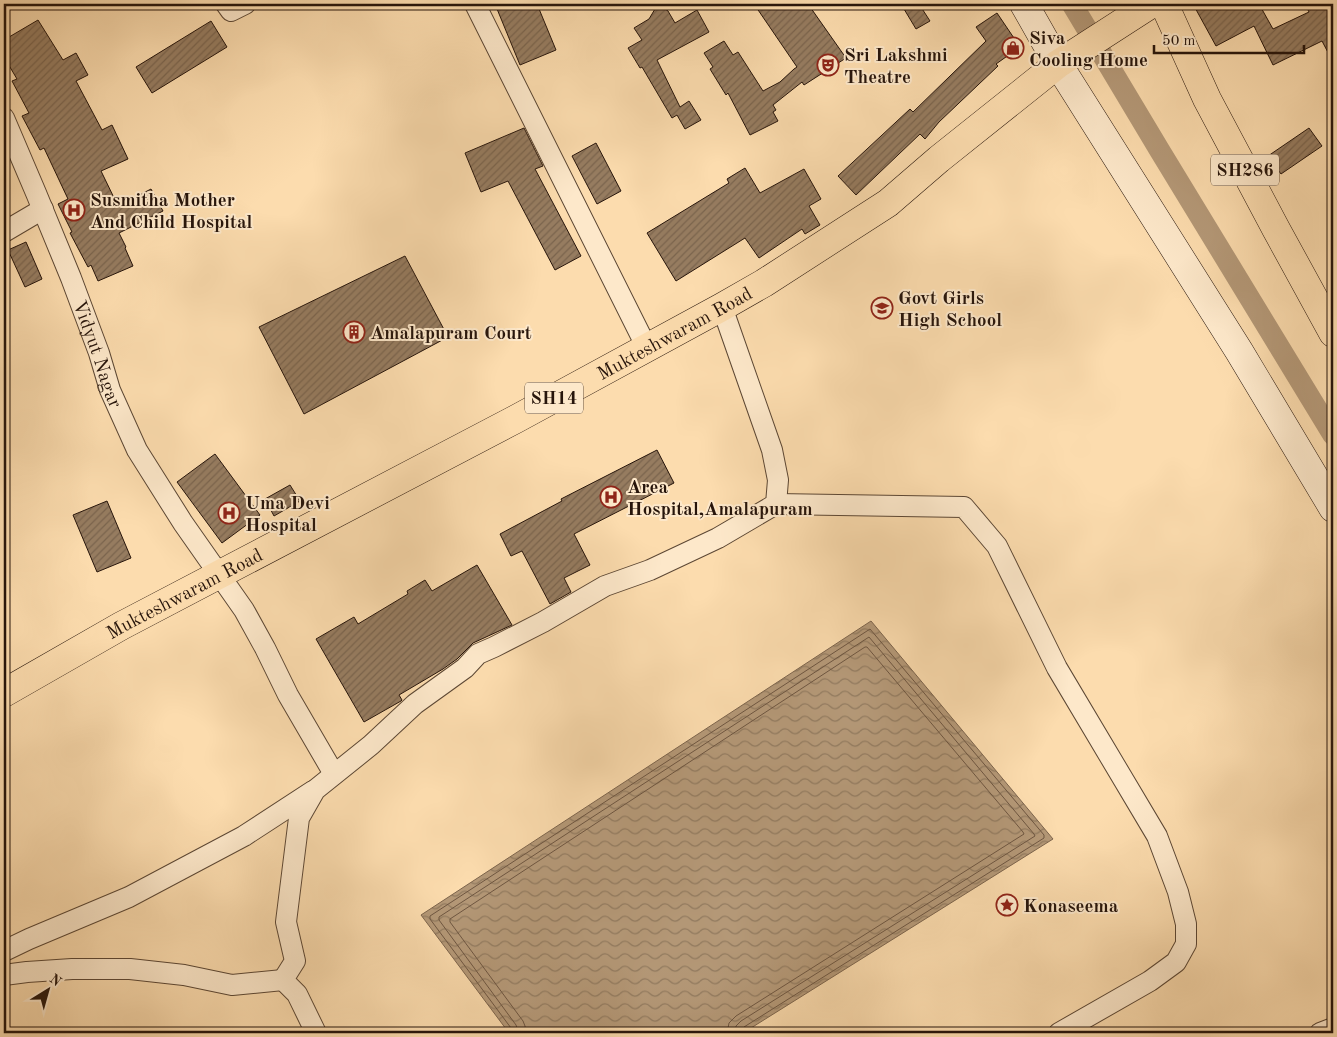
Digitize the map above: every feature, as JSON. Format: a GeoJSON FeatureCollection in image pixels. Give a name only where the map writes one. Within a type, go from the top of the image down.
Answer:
{"type":"FeatureCollection","features":[{"type":"Feature","properties":{"kind":"main road","name":"Mukteshwaram Road"},"geometry":{"type":"LineString","coordinates":[[4,693],[121,626],[516,419],[764,283],[888,203],[939,159],[1065,59],[1152,6]]}},
{"type":"Feature","properties":{"kind":"main road","name":"SH286"},"geometry":{"type":"LineString","coordinates":[[1152,6],[1207,98],[1333,333]]}},
{"type":"Feature","properties":{"kind":"street"},"geometry":{"type":"LineString","coordinates":[[226,4],[231,12],[245,4]]}},
{"type":"Feature","properties":{"kind":"street"},"geometry":{"type":"LineString","coordinates":[[475,4],[648,348]]}},
{"type":"Feature","properties":{"kind":"street"},"geometry":{"type":"LineString","coordinates":[[1024,4],[1065,59],[1333,508]]}},
{"type":"Feature","properties":{"kind":"street","name":"Vidyut Nagar"},"geometry":{"type":"LineString","coordinates":[[4,118],[77,294],[99,353],[110,390],[137,450],[182,523],[244,610],[266,648],[288,695],[334,774]]}},
{"type":"Feature","properties":{"kind":"street"},"geometry":{"type":"LineString","coordinates":[[4,232],[43,209]]}},
{"type":"Feature","properties":{"kind":"street"},"geometry":{"type":"LineString","coordinates":[[722,307],[772,450],[778,480],[776,504]]}},
{"type":"Feature","properties":{"kind":"street"},"geometry":{"type":"LineString","coordinates":[[4,951],[129,897],[244,836],[315,790],[371,745],[415,704],[465,668],[478,654],[543,622],[605,586],[650,570],[718,538],[776,504],[964,507],[997,546],[1057,668],[1157,836],[1178,892],[1186,924],[1186,944],[1176,962],[1150,981],[1059,1033]]}},
{"type":"Feature","properties":{"kind":"street"},"geometry":{"type":"LineString","coordinates":[[4,975],[27,972],[130,969],[184,975],[232,986],[283,980],[295,962],[286,922],[299,818],[315,790]]}},
{"type":"Feature","properties":{"kind":"street"},"geometry":{"type":"LineString","coordinates":[[283,980],[297,994],[316,1033]]}},
{"type":"Feature","properties":{"kind":"street"},"geometry":{"type":"LineString","coordinates":[[1320,1033],[1333,1028]]}},
{"type":"Feature","properties":{"kind":"water"},"geometry":{"type":"Polygon","coordinates":[[[871,621],[1053,839],[743,1033],[509,1033],[421,915],[871,621]]]}},
{"type":"Feature","properties":{"kind":"building"},"geometry":{"type":"Polygon","coordinates":[[[495,4],[537,4],[556,50],[520,65],[495,4]]]}},
{"type":"Feature","properties":{"kind":"building"},"geometry":{"type":"Polygon","coordinates":[[[658,4],[668,11],[675,23],[697,10],[709,32],[657,60],[680,107],[689,101],[701,120],[685,129],[677,115],[672,118],[642,67],[640,68],[628,48],[642,40],[634,28],[649,19],[658,4]]]}},
{"type":"Feature","properties":{"kind":"building"},"geometry":{"type":"Polygon","coordinates":[[[754,4],[808,4],[846,58],[804,85],[802,82],[773,105],[776,110],[773,112],[778,121],[750,135],[728,93],[726,95],[710,69],[713,67],[704,53],[724,41],[733,55],[738,52],[763,91],[780,82],[797,67],[754,4]]]}},
{"type":"Feature","properties":{"kind":"building"},"geometry":{"type":"Polygon","coordinates":[[[901,4],[919,4],[930,21],[916,29],[901,4]]]}},
{"type":"Feature","properties":{"kind":"building"},"geometry":{"type":"Polygon","coordinates":[[[1193,4],[1259,4],[1273,29],[1309,12],[1305,4],[1333,4],[1333,62],[1322,41],[1273,65],[1254,26],[1216,46],[1193,4]]]}},
{"type":"Feature","properties":{"kind":"building"},"geometry":{"type":"Polygon","coordinates":[[[997,13],[1020,47],[996,64],[998,66],[939,122],[925,139],[920,134],[856,195],[838,176],[910,109],[913,112],[986,41],[976,27],[997,13]]]}},
{"type":"Feature","properties":{"kind":"building"},"geometry":{"type":"Polygon","coordinates":[[[38,20],[63,60],[76,53],[88,75],[76,81],[102,130],[112,125],[128,159],[101,171],[118,206],[151,189],[163,211],[119,233],[133,266],[98,281],[91,265],[88,267],[70,233],[72,232],[58,204],[68,199],[44,148],[40,150],[22,116],[29,113],[12,81],[17,79],[4,57],[4,40],[38,20]]]}},
{"type":"Feature","properties":{"kind":"building"},"geometry":{"type":"Polygon","coordinates":[[[211,21],[227,47],[152,93],[136,67],[211,21]]]}},
{"type":"Feature","properties":{"kind":"building"},"geometry":{"type":"Polygon","coordinates":[[[524,128],[543,166],[535,169],[581,256],[555,270],[508,181],[481,192],[465,153],[524,128]]]}},
{"type":"Feature","properties":{"kind":"building"},"geometry":{"type":"Polygon","coordinates":[[[1309,128],[1322,146],[1281,174],[1268,156],[1309,128]]]}},
{"type":"Feature","properties":{"kind":"building"},"geometry":{"type":"Polygon","coordinates":[[[596,143],[621,191],[597,204],[572,156],[596,143]]]}},
{"type":"Feature","properties":{"kind":"building"},"geometry":{"type":"Polygon","coordinates":[[[745,168],[760,193],[804,169],[821,199],[809,206],[820,225],[805,234],[802,229],[759,258],[745,238],[676,281],[647,233],[729,183],[727,179],[745,168]]]}},
{"type":"Feature","properties":{"kind":"building"},"geometry":{"type":"Polygon","coordinates":[[[26,242],[42,279],[25,287],[8,250],[26,242]]]}},
{"type":"Feature","properties":{"kind":"building","name":"Amalapuram Court"},"geometry":{"type":"Polygon","coordinates":[[[405,256],[448,337],[304,414],[259,327],[405,256]]]}},
{"type":"Feature","properties":{"kind":"building"},"geometry":{"type":"Polygon","coordinates":[[[657,450],[674,483],[574,534],[590,565],[564,578],[571,592],[550,604],[522,551],[511,556],[500,534],[562,501],[561,499],[657,450]]]}},
{"type":"Feature","properties":{"kind":"building"},"geometry":{"type":"Polygon","coordinates":[[[215,454],[260,515],[222,543],[177,482],[215,454]]]}},
{"type":"Feature","properties":{"kind":"building"},"geometry":{"type":"Polygon","coordinates":[[[290,485],[300,501],[274,516],[265,499],[290,485]]]}},
{"type":"Feature","properties":{"kind":"building"},"geometry":{"type":"Polygon","coordinates":[[[107,501],[131,558],[97,572],[73,515],[107,501]]]}},
{"type":"Feature","properties":{"kind":"building"},"geometry":{"type":"Polygon","coordinates":[[[477,565],[512,625],[473,643],[457,659],[443,669],[399,695],[401,701],[364,722],[316,639],[354,617],[358,624],[408,594],[407,591],[425,580],[432,591],[477,565]]]}},
{"type":"Feature","properties":{"kind":"waterway"},"geometry":{"type":"LineString","coordinates":[[1072,4],[1333,435]]}},
{"type":"Feature","properties":{"kind":"place","name":"Siva Cooling Home"},"geometry":{"type":"Point","coordinates":[1013,48]}},
{"type":"Feature","properties":{"kind":"place","name":"Sri Lakshmi Theatre"},"geometry":{"type":"Point","coordinates":[828,65]}},
{"type":"Feature","properties":{"kind":"place","name":"Susmitha Mother And Child Hospital"},"geometry":{"type":"Point","coordinates":[74,210]}},
{"type":"Feature","properties":{"kind":"place","name":"Govt Girls High School"},"geometry":{"type":"Point","coordinates":[882,308]}},
{"type":"Feature","properties":{"kind":"place","name":"Amalapuram Court"},"geometry":{"type":"Point","coordinates":[354,332]}},
{"type":"Feature","properties":{"kind":"place","name":"Area Hospital,Amalapuram"},"geometry":{"type":"Point","coordinates":[611,497]}},
{"type":"Feature","properties":{"kind":"place","name":"Uma Devi Hospital"},"geometry":{"type":"Point","coordinates":[229,513]}},
{"type":"Feature","properties":{"kind":"place","name":"Konaseema"},"geometry":{"type":"Point","coordinates":[1007,905]}}]}
